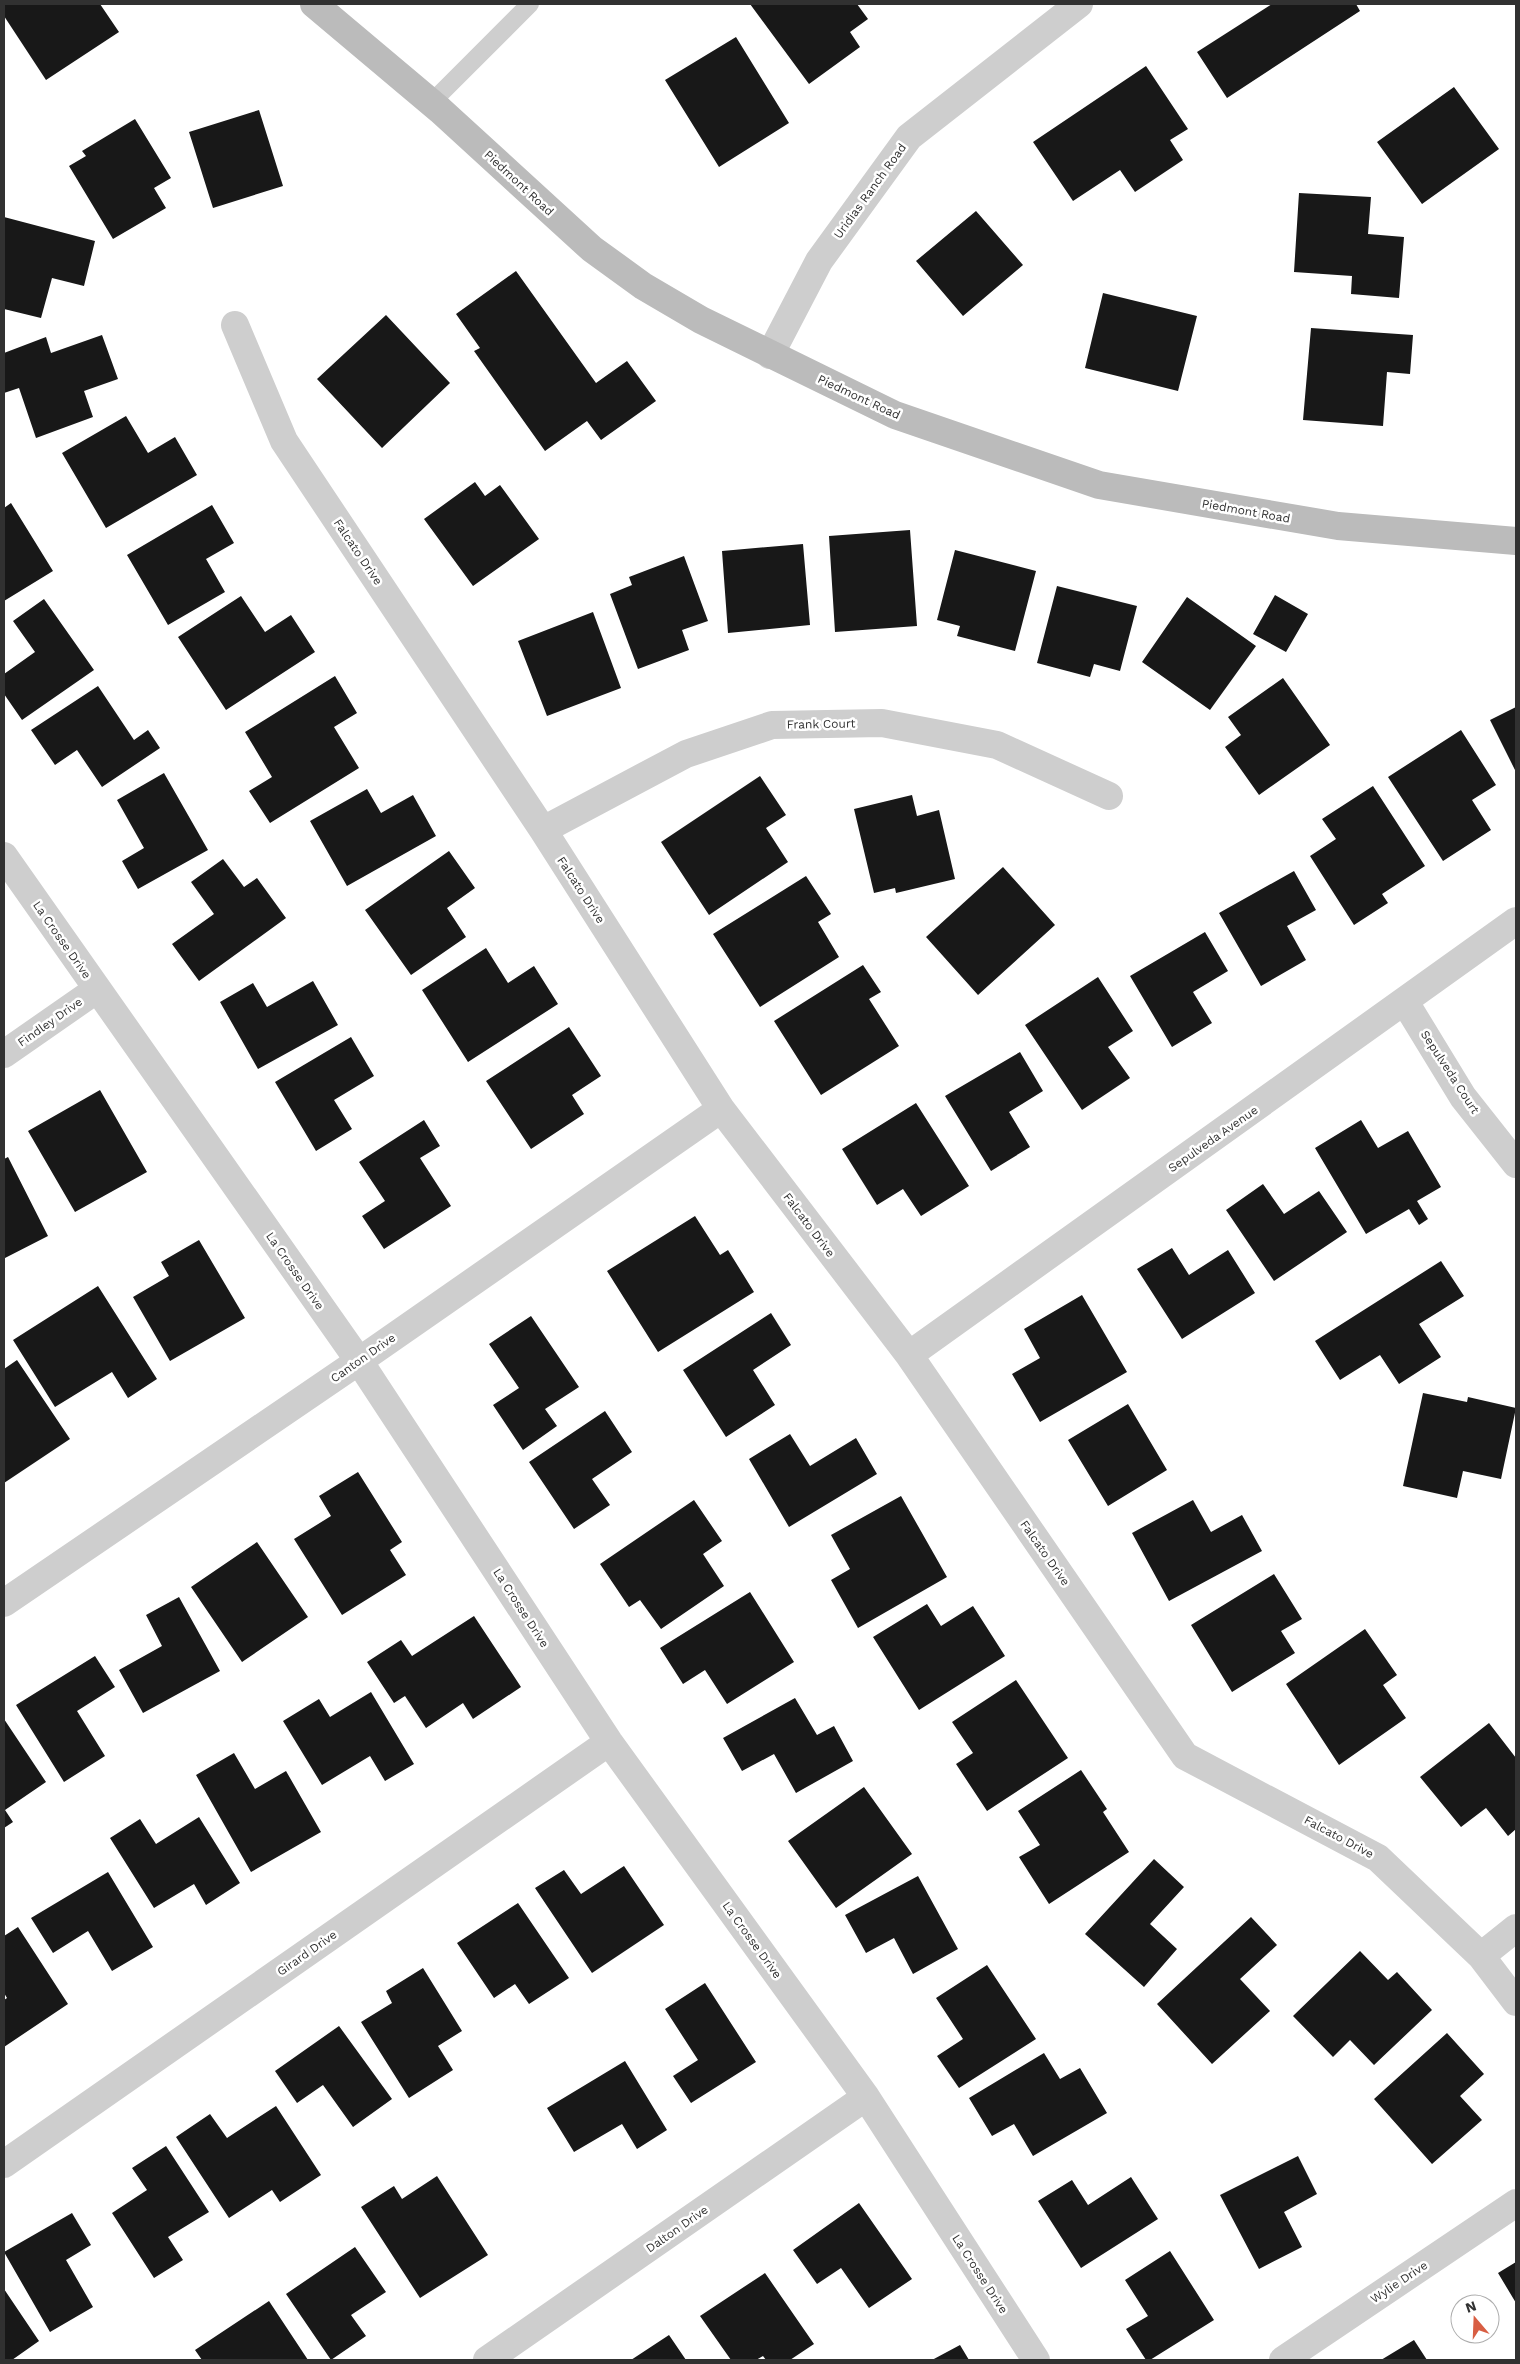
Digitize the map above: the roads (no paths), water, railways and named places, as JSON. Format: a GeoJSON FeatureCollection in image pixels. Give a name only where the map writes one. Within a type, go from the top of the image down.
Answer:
{"type":"FeatureCollection","features":[{"type":"Feature","properties":{"kind":"main road","name":"Piedmont Road"},"geometry":{"type":"LineString","coordinates":[[314,4],[432,102],[592,249],[643,286],[701,320],[895,415],[1099,485],[1338,526],[1516,541]]}},
{"type":"Feature","properties":{"kind":"street","name":"Uridias Ranch Road"},"geometry":{"type":"LineString","coordinates":[[770,355],[819,261],[909,137],[1079,4]]}},
{"type":"Feature","properties":{"kind":"street","name":"Falcato Drive"},"geometry":{"type":"LineString","coordinates":[[235,325],[284,440],[542,830],[721,1109],[909,1355],[1185,1756],[1378,1858],[1481,1956],[1516,2002]]}},
{"type":"Feature","properties":{"kind":"street","name":"Frank Court"},"geometry":{"type":"LineString","coordinates":[[542,830],[686,754],[772,725],[882,723],[997,745],[1109,796]]}},
{"type":"Feature","properties":{"kind":"street","name":"La Crosse Drive"},"geometry":{"type":"LineString","coordinates":[[4,856],[96,990],[358,1361],[609,1742],[866,2097],[1036,2360]]}},
{"type":"Feature","properties":{"kind":"street","name":"Sepulveda Avenue"},"geometry":{"type":"LineString","coordinates":[[909,1355],[1516,921]]}},
{"type":"Feature","properties":{"kind":"street","name":"Findley Drive"},"geometry":{"type":"LineString","coordinates":[[4,1054],[96,990]]}},
{"type":"Feature","properties":{"kind":"street","name":"Sepulveda Court"},"geometry":{"type":"LineString","coordinates":[[1405,1002],[1463,1097],[1516,1164]]}},
{"type":"Feature","properties":{"kind":"street","name":"Canton Drive"},"geometry":{"type":"LineString","coordinates":[[4,1604],[721,1109]]}},
{"type":"Feature","properties":{"kind":"street","name":"Girard Drive"},"geometry":{"type":"LineString","coordinates":[[4,2164],[609,1742]]}},
{"type":"Feature","properties":{"kind":"street"},"geometry":{"type":"LineString","coordinates":[[1481,1956],[1516,1928]]}},
{"type":"Feature","properties":{"kind":"street","name":"Dalton Drive"},"geometry":{"type":"LineString","coordinates":[[487,2360],[866,2097]]}},
{"type":"Feature","properties":{"kind":"street","name":"Wylie Drive"},"geometry":{"type":"LineString","coordinates":[[1283,2360],[1516,2203]]}},
{"type":"Feature","properties":{"kind":"lane"},"geometry":{"type":"LineString","coordinates":[[432,102],[530,4]]}}]}
